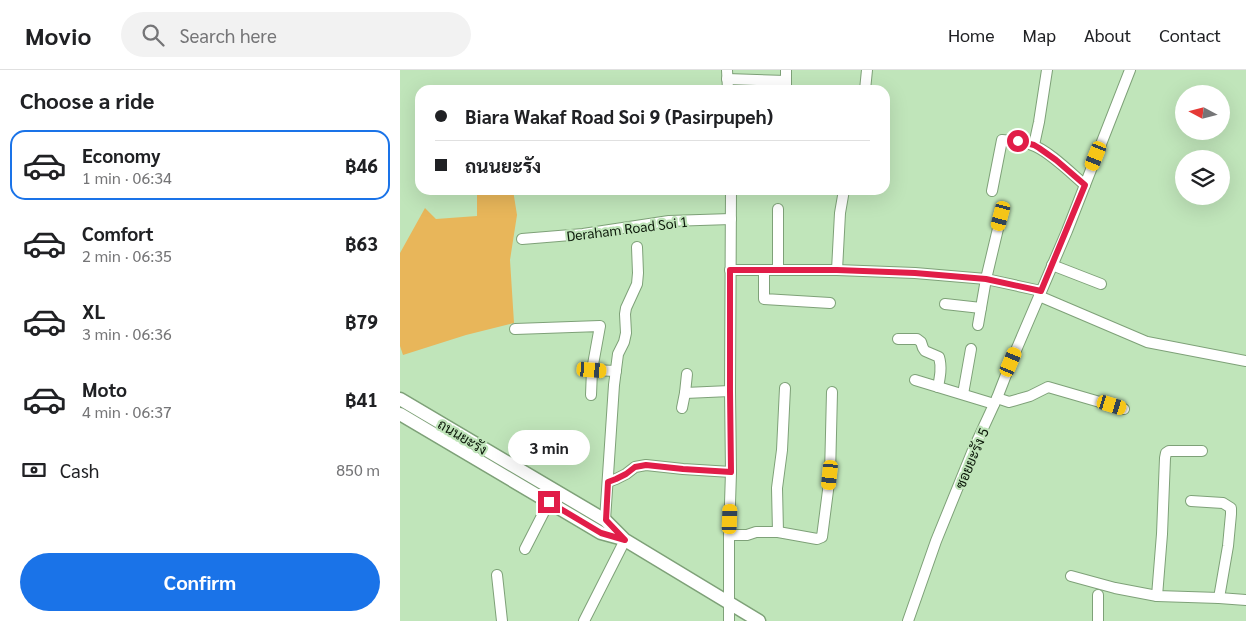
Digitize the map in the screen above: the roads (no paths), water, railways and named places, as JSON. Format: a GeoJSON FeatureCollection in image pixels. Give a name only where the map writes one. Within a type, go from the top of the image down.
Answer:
{"type":"FeatureCollection","features":[{"type":"Feature","properties":{"kind":"main road","name":"ถนนยะรัง"},"geometry":{"type":"LineString","coordinates":[[400,399],[549,502],[601,533],[625,540],[759,621]]}},
{"type":"Feature","properties":{"kind":"main road","name":"ถนนยะรัง"},"geometry":{"type":"LineString","coordinates":[[400,414],[457,440],[606,520],[625,540]]}},
{"type":"Feature","properties":{"kind":"street"},"geometry":{"type":"LineString","coordinates":[[786,70],[786,85]]}},
{"type":"Feature","properties":{"kind":"street"},"geometry":{"type":"LineString","coordinates":[[866,85],[867,70]]}},
{"type":"Feature","properties":{"kind":"street"},"geometry":{"type":"LineString","coordinates":[[1034,145],[1047,70]]}},
{"type":"Feature","properties":{"kind":"street","name":"ซอยยะรัง 5"},"geometry":{"type":"LineString","coordinates":[[908,621],[936,541],[1085,185],[1130,70]]}},
{"type":"Feature","properties":{"kind":"street"},"geometry":{"type":"LineString","coordinates":[[728,80],[776,85]]}},
{"type":"Feature","properties":{"kind":"street"},"geometry":{"type":"LineString","coordinates":[[992,191],[1002,140],[1034,145],[1056,160],[1085,185]]}},
{"type":"Feature","properties":{"kind":"street"},"geometry":{"type":"LineString","coordinates":[[729,621],[731,472],[730,195]]}},
{"type":"Feature","properties":{"kind":"street"},"geometry":{"type":"LineString","coordinates":[[837,270],[840,213],[843,195]]}},
{"type":"Feature","properties":{"kind":"street"},"geometry":{"type":"LineString","coordinates":[[778,209],[778,270]]}},
{"type":"Feature","properties":{"kind":"street"},"geometry":{"type":"LineString","coordinates":[[978,325],[986,279],[1001,216]]}},
{"type":"Feature","properties":{"kind":"street","name":"Deraham Road Soi 1"},"geometry":{"type":"LineString","coordinates":[[522,239],[583,234],[669,221],[731,219]]}},
{"type":"Feature","properties":{"kind":"street"},"geometry":{"type":"LineString","coordinates":[[606,520],[616,371],[618,354],[626,333],[626,308],[636,284],[638,273],[637,247]]}},
{"type":"Feature","properties":{"kind":"street"},"geometry":{"type":"LineString","coordinates":[[1052,265],[1100,284]]}},
{"type":"Feature","properties":{"kind":"street"},"geometry":{"type":"LineString","coordinates":[[730,270],[837,270],[915,273],[986,279],[1040,294],[1146,342],[1246,361]]}},
{"type":"Feature","properties":{"kind":"street"},"geometry":{"type":"LineString","coordinates":[[764,270],[764,299],[830,303]]}},
{"type":"Feature","properties":{"kind":"street"},"geometry":{"type":"LineString","coordinates":[[945,304],[980,308]]}},
{"type":"Feature","properties":{"kind":"street"},"geometry":{"type":"LineString","coordinates":[[515,329],[600,326],[592,370],[591,394]]}},
{"type":"Feature","properties":{"kind":"street"},"geometry":{"type":"LineString","coordinates":[[898,338],[917,339],[921,342],[925,351],[940,357],[941,372],[938,387]]}},
{"type":"Feature","properties":{"kind":"street"},"geometry":{"type":"LineString","coordinates":[[963,394],[971,349]]}},
{"type":"Feature","properties":{"kind":"street"},"geometry":{"type":"LineString","coordinates":[[592,370],[616,371]]}},
{"type":"Feature","properties":{"kind":"street"},"geometry":{"type":"LineString","coordinates":[[682,408],[687,374]]}},
{"type":"Feature","properties":{"kind":"street"},"geometry":{"type":"LineString","coordinates":[[915,380],[963,394],[1009,402],[1030,396],[1045,388],[1051,388],[1124,409]]}},
{"type":"Feature","properties":{"kind":"street"},"geometry":{"type":"LineString","coordinates":[[778,532],[778,488],[785,388]]}},
{"type":"Feature","properties":{"kind":"street"},"geometry":{"type":"LineString","coordinates":[[685,393],[730,391]]}},
{"type":"Feature","properties":{"kind":"street"},"geometry":{"type":"LineString","coordinates":[[729,535],[778,532],[817,539],[822,536],[830,475],[832,392]]}},
{"type":"Feature","properties":{"kind":"street"},"geometry":{"type":"LineString","coordinates":[[1157,596],[1166,453],[1169,451],[1202,451]]}},
{"type":"Feature","properties":{"kind":"street"},"geometry":{"type":"LineString","coordinates":[[608,482],[626,474],[635,467],[646,465],[731,472]]}},
{"type":"Feature","properties":{"kind":"street"},"geometry":{"type":"LineString","coordinates":[[1191,501],[1223,503],[1231,508],[1228,546],[1219,598]]}},
{"type":"Feature","properties":{"kind":"street"},"geometry":{"type":"LineString","coordinates":[[525,549],[549,502]]}},
{"type":"Feature","properties":{"kind":"street"},"geometry":{"type":"LineString","coordinates":[[584,621],[625,540]]}},
{"type":"Feature","properties":{"kind":"street"},"geometry":{"type":"LineString","coordinates":[[497,575],[502,621]]}},
{"type":"Feature","properties":{"kind":"street"},"geometry":{"type":"LineString","coordinates":[[1071,576],[1115,588],[1157,596],[1246,600]]}},
{"type":"Feature","properties":{"kind":"street"},"geometry":{"type":"LineString","coordinates":[[1098,595],[1098,621]]}}]}
